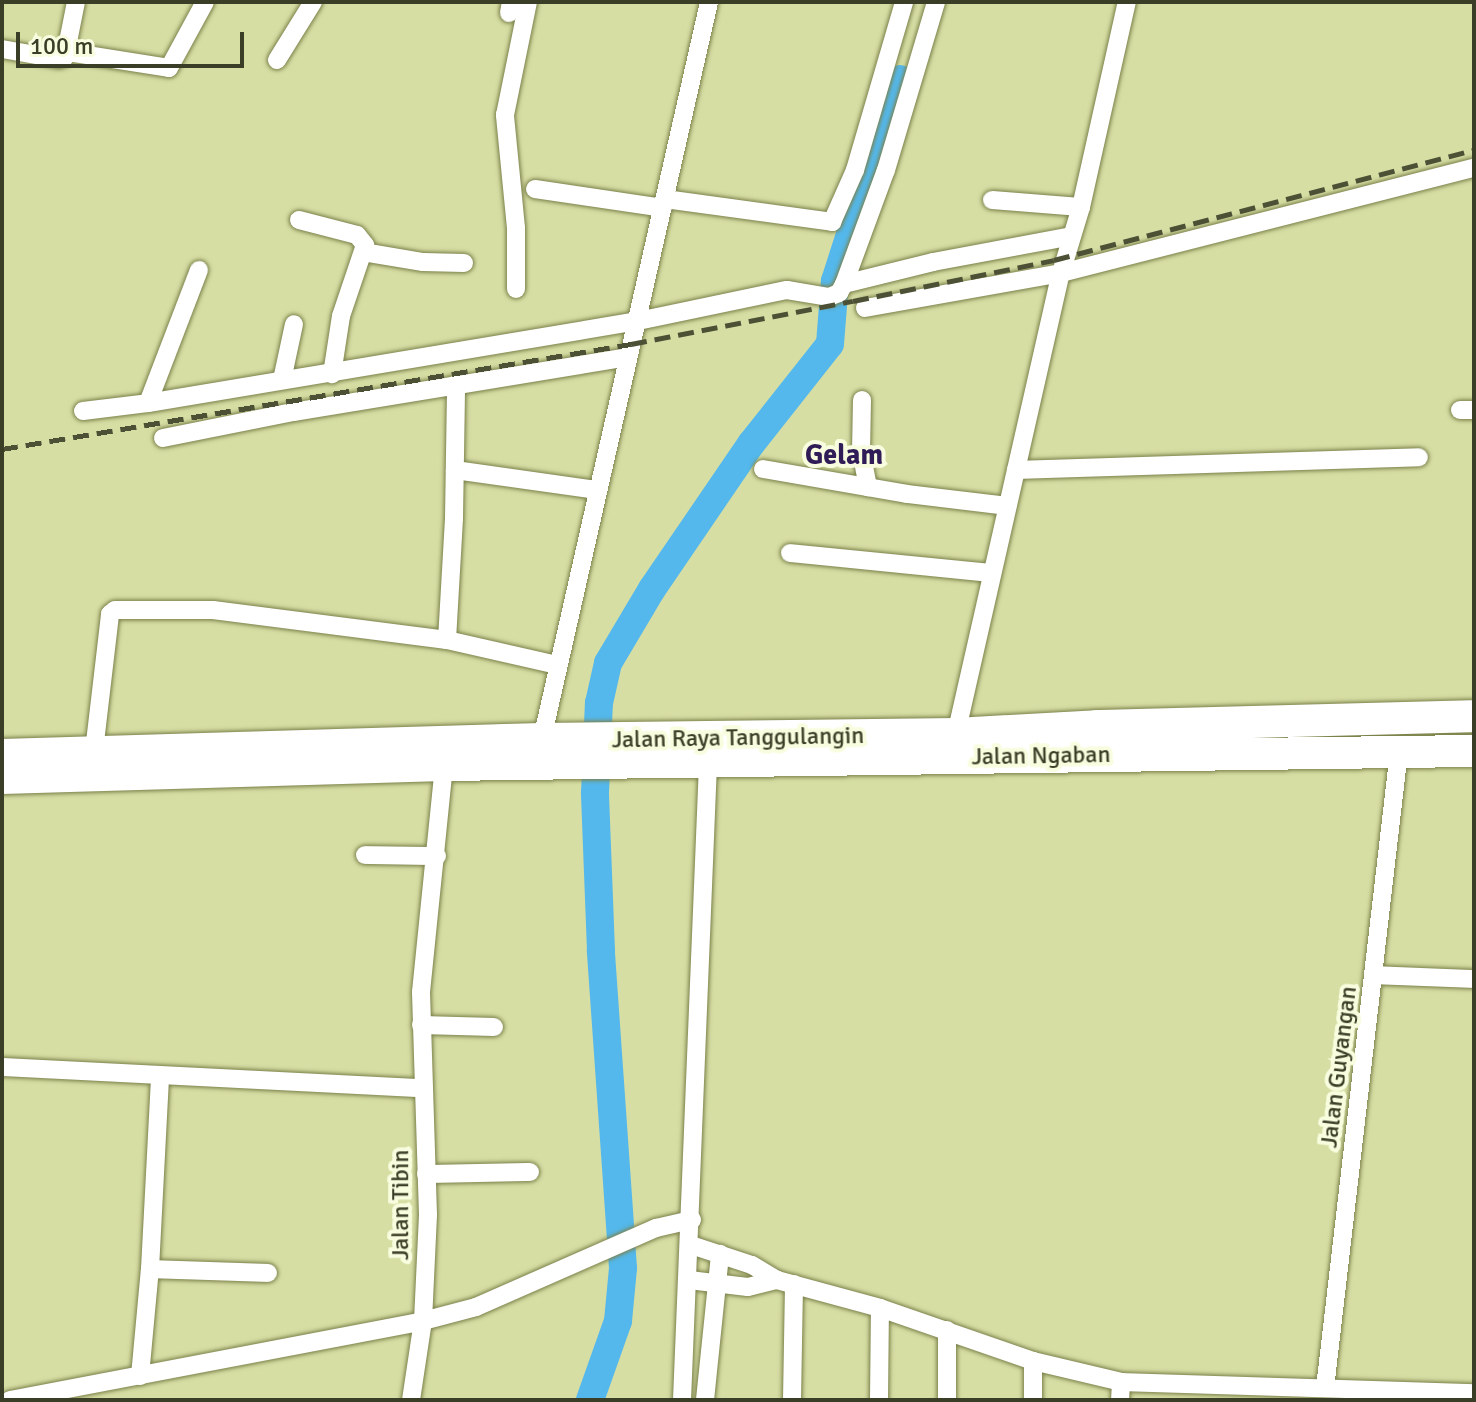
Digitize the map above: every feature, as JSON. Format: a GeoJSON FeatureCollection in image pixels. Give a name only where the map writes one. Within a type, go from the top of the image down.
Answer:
{"type":"FeatureCollection","features":[{"type":"Feature","properties":{"kind":"highway","name":"Jalan Raya Tanggulangin"},"geometry":{"type":"LineString","coordinates":[[16,766],[444,765],[594,752],[1097,726],[1474,716]]}},
{"type":"Feature","properties":{"kind":"highway","name":"Jalan Raya Tanggulangin"},"geometry":{"type":"LineString","coordinates":[[16,766],[94,751],[542,739],[594,752]]}},
{"type":"Feature","properties":{"kind":"highway","name":"Jalan Ngaban"},"geometry":{"type":"LineString","coordinates":[[594,752],[708,764],[880,758],[1474,751]]}},
{"type":"Feature","properties":{"kind":"street"},"geometry":{"type":"LineString","coordinates":[[2,49],[59,59],[68,52],[76,2]]}},
{"type":"Feature","properties":{"kind":"street"},"geometry":{"type":"LineString","coordinates":[[68,52],[169,68],[205,2]]}},
{"type":"Feature","properties":{"kind":"street"},"geometry":{"type":"LineString","coordinates":[[277,60],[313,2]]}},
{"type":"Feature","properties":{"kind":"street"},"geometry":{"type":"LineString","coordinates":[[516,289],[516,228],[505,115],[528,2]]}},
{"type":"Feature","properties":{"kind":"street"},"geometry":{"type":"LineString","coordinates":[[542,739],[709,2]]}},
{"type":"Feature","properties":{"kind":"street"},"geometry":{"type":"LineString","coordinates":[[535,189],[832,222],[855,170],[904,2]]}},
{"type":"Feature","properties":{"kind":"street"},"geometry":{"type":"LineString","coordinates":[[837,291],[886,170],[936,2]]}},
{"type":"Feature","properties":{"kind":"street"},"geometry":{"type":"LineString","coordinates":[[956,734],[1061,273],[1081,207],[1127,2]]}},
{"type":"Feature","properties":{"kind":"street"},"geometry":{"type":"LineString","coordinates":[[865,308],[1061,273],[1474,168]]}},
{"type":"Feature","properties":{"kind":"street"},"geometry":{"type":"LineString","coordinates":[[992,200],[1081,207]]}},
{"type":"Feature","properties":{"kind":"street"},"geometry":{"type":"LineString","coordinates":[[299,220],[357,235],[364,242],[341,316],[332,374]]}},
{"type":"Feature","properties":{"kind":"street"},"geometry":{"type":"LineString","coordinates":[[83,411],[332,374],[638,321],[787,290],[837,291],[933,262],[1072,236]]}},
{"type":"Feature","properties":{"kind":"street"},"geometry":{"type":"LineString","coordinates":[[363,252],[423,262],[464,263]]}},
{"type":"Feature","properties":{"kind":"street"},"geometry":{"type":"LineString","coordinates":[[148,403],[199,270]]}},
{"type":"Feature","properties":{"kind":"street"},"geometry":{"type":"LineString","coordinates":[[282,380],[294,324]]}},
{"type":"Feature","properties":{"kind":"street"},"geometry":{"type":"LineString","coordinates":[[163,438],[456,384],[628,357]]}},
{"type":"Feature","properties":{"kind":"street"},"geometry":{"type":"LineString","coordinates":[[447,640],[456,384]]}},
{"type":"Feature","properties":{"kind":"street"},"geometry":{"type":"LineString","coordinates":[[862,400],[861,451],[868,487]]}},
{"type":"Feature","properties":{"kind":"street"},"geometry":{"type":"LineString","coordinates":[[1016,470],[1419,457]]}},
{"type":"Feature","properties":{"kind":"street"},"geometry":{"type":"LineString","coordinates":[[763,469],[1007,506]]}},
{"type":"Feature","properties":{"kind":"street"},"geometry":{"type":"LineString","coordinates":[[455,470],[598,490]]}},
{"type":"Feature","properties":{"kind":"street"},"geometry":{"type":"LineString","coordinates":[[790,553],[992,573]]}},
{"type":"Feature","properties":{"kind":"street"},"geometry":{"type":"LineString","coordinates":[[94,751],[110,614],[115,610],[213,610],[447,640],[557,665]]}},
{"type":"Feature","properties":{"kind":"street","name":"Jalan Guyangan"},"geometry":{"type":"LineString","coordinates":[[1325,1388],[1399,751]]}},
{"type":"Feature","properties":{"kind":"street"},"geometry":{"type":"LineString","coordinates":[[682,1400],[691,1245],[708,764]]}},
{"type":"Feature","properties":{"kind":"street","name":"Jalan Tibin"},"geometry":{"type":"LineString","coordinates":[[411,1400],[423,1321],[428,1215],[421,992],[444,765]]}},
{"type":"Feature","properties":{"kind":"street"},"geometry":{"type":"LineString","coordinates":[[365,855],[437,856]]}},
{"type":"Feature","properties":{"kind":"street"},"geometry":{"type":"LineString","coordinates":[[1374,975],[1474,979]]}},
{"type":"Feature","properties":{"kind":"street"},"geometry":{"type":"LineString","coordinates":[[421,1025],[494,1027]]}},
{"type":"Feature","properties":{"kind":"street"},"geometry":{"type":"LineString","coordinates":[[2,1067],[422,1088]]}},
{"type":"Feature","properties":{"kind":"street"},"geometry":{"type":"LineString","coordinates":[[140,1376],[150,1269],[160,1077]]}},
{"type":"Feature","properties":{"kind":"street"},"geometry":{"type":"LineString","coordinates":[[426,1174],[530,1172]]}},
{"type":"Feature","properties":{"kind":"street"},"geometry":{"type":"LineString","coordinates":[[10,1400],[423,1321],[476,1307],[656,1228],[692,1220]]}},
{"type":"Feature","properties":{"kind":"street"},"geometry":{"type":"LineString","coordinates":[[691,1245],[752,1265],[786,1282],[880,1308],[1120,1391],[1325,1388],[1474,1393]]}},
{"type":"Feature","properties":{"kind":"street"},"geometry":{"type":"LineString","coordinates":[[705,1400],[720,1254]]}},
{"type":"Feature","properties":{"kind":"street"},"geometry":{"type":"LineString","coordinates":[[150,1269],[268,1273]]}},
{"type":"Feature","properties":{"kind":"street"},"geometry":{"type":"LineString","coordinates":[[689,1280],[748,1287],[786,1282]]}},
{"type":"Feature","properties":{"kind":"street"},"geometry":{"type":"LineString","coordinates":[[786,1282],[792,1400]]}},
{"type":"Feature","properties":{"kind":"street"},"geometry":{"type":"LineString","coordinates":[[879,1400],[880,1308]]}},
{"type":"Feature","properties":{"kind":"street"},"geometry":{"type":"LineString","coordinates":[[947,1330],[947,1400]]}},
{"type":"Feature","properties":{"kind":"street"},"geometry":{"type":"LineString","coordinates":[[1033,1361],[1033,1400]]}},
{"type":"Feature","properties":{"kind":"waterway"},"geometry":{"type":"LineString","coordinates":[[590,1400],[618,1321],[623,1268],[601,951],[595,793],[599,703],[608,663],[652,589],[751,444],[830,344],[835,281],[900,79]]}},
{"type":"Feature","properties":{"kind":"railway"},"geometry":{"type":"LineString","coordinates":[[2,449],[631,344],[853,301],[1054,260],[1474,150]]}},
{"type":"Feature","properties":{"kind":"district","name":"Gelam"},"geometry":{"type":"Point","coordinates":[844,455]}}]}
